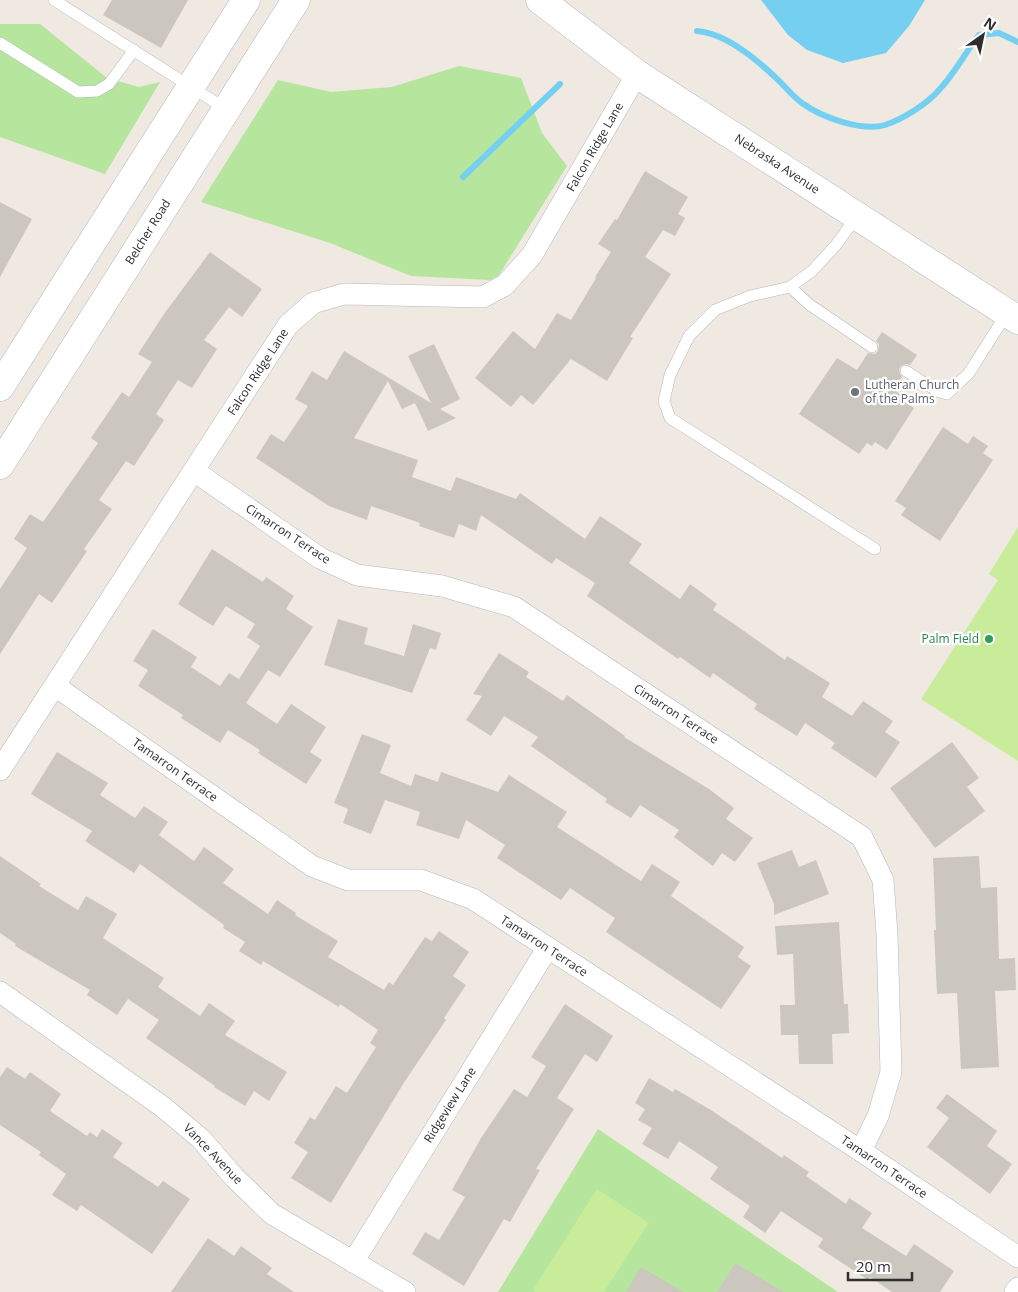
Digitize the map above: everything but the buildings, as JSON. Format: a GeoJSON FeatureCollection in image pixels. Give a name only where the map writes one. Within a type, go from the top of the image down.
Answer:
{"type":"FeatureCollection","features":[{"type":"Feature","properties":{"kind":"main road"},"geometry":{"type":"LineString","coordinates":[[0,386],[246,0]]}},
{"type":"Feature","properties":{"kind":"main road","name":"Belcher Road"},"geometry":{"type":"LineString","coordinates":[[0,465],[296,0]]}},
{"type":"Feature","properties":{"kind":"main road","name":"Nebraska Avenue"},"geometry":{"type":"LineString","coordinates":[[540,0],[638,74],[1013,317]]}},
{"type":"Feature","properties":{"kind":"street","name":"Falcon Ridge Lane"},"geometry":{"type":"LineString","coordinates":[[0,770],[288,325],[313,303],[344,294],[483,297],[505,285],[532,256],[638,74]]}},
{"type":"Feature","properties":{"kind":"street","name":"Cimarron Terrace"},"geometry":{"type":"LineString","coordinates":[[194,471],[320,558],[357,575],[442,586],[514,606],[862,837],[883,880],[887,934],[891,1072],[878,1116],[861,1151]]}},
{"type":"Feature","properties":{"kind":"street","name":"Tamarron Terrace"},"geometry":{"type":"LineString","coordinates":[[55,686],[312,866],[348,880],[421,880],[473,899],[547,949],[861,1151],[1018,1257]]}},
{"type":"Feature","properties":{"kind":"street","name":"Ridgeview Lane"},"geometry":{"type":"LineString","coordinates":[[353,1262],[547,949]]}},
{"type":"Feature","properties":{"kind":"street","name":"Vance Avenue"},"geometry":{"type":"LineString","coordinates":[[0,992],[164,1107],[201,1139],[234,1177],[272,1214],[405,1292]]}},
{"type":"Feature","properties":{"kind":"street"},"geometry":{"type":"LineString","coordinates":[[1016,1292],[1018,1288]]}},
{"type":"Feature","properties":{"kind":"lane"},"geometry":{"type":"LineString","coordinates":[[54,0],[226,109]]}},
{"type":"Feature","properties":{"kind":"lane"},"geometry":{"type":"LineString","coordinates":[[0,42],[78,92],[97,91],[109,84],[134,50]]}},
{"type":"Feature","properties":{"kind":"lane"},"geometry":{"type":"LineString","coordinates":[[857,216],[836,245],[812,271],[790,287],[750,296],[715,310],[689,336],[670,375],[664,401],[670,418],[875,549]]}},
{"type":"Feature","properties":{"kind":"lane"},"geometry":{"type":"LineString","coordinates":[[790,287],[810,305],[872,347]]}},
{"type":"Feature","properties":{"kind":"lane"},"geometry":{"type":"LineString","coordinates":[[906,371],[936,391],[947,394],[970,373],[1013,317]]}},
{"type":"Feature","properties":{"kind":"green space"},"geometry":{"type":"Polygon","coordinates":[[[0,24],[40,24],[107,78],[139,87],[160,82],[105,174],[0,137],[0,24]]]}},
{"type":"Feature","properties":{"kind":"green space"},"geometry":{"type":"Polygon","coordinates":[[[459,66],[521,78],[542,133],[567,166],[499,275],[490,280],[411,276],[330,243],[201,202],[278,80],[331,92],[392,87],[459,66]]]}},
{"type":"Feature","properties":{"kind":"green space","name":"Palm Field"},"geometry":{"type":"Polygon","coordinates":[[[1018,527],[1018,761],[921,699],[998,580],[989,574],[1018,527]]]}},
{"type":"Feature","properties":{"kind":"green space"},"geometry":{"type":"Polygon","coordinates":[[[598,1129],[838,1292],[498,1292],[598,1129]]]}},
{"type":"Feature","properties":{"kind":"green space"},"geometry":{"type":"Polygon","coordinates":[[[597,1189],[649,1223],[604,1292],[536,1292],[533,1290],[597,1189]]]}},
{"type":"Feature","properties":{"kind":"water"},"geometry":{"type":"Polygon","coordinates":[[[761,0],[925,0],[909,26],[886,53],[843,63],[807,50],[788,35],[761,0]]]}},
{"type":"Feature","properties":{"kind":"waterway"},"geometry":{"type":"LineString","coordinates":[[697,31],[729,41],[758,62],[795,97],[810,108],[842,122],[876,127],[899,119],[928,101],[950,77],[979,35],[999,33],[1018,42]]}},
{"type":"Feature","properties":{"kind":"waterway"},"geometry":{"type":"LineString","coordinates":[[463,177],[560,84]]}},
{"type":"Feature","properties":{"kind":"place","name":"Lutheran Church of the Palms"},"geometry":{"type":"Point","coordinates":[855,392]}},
{"type":"Feature","properties":{"kind":"place","name":"Palm Field"},"geometry":{"type":"Point","coordinates":[989,639]}}]}
